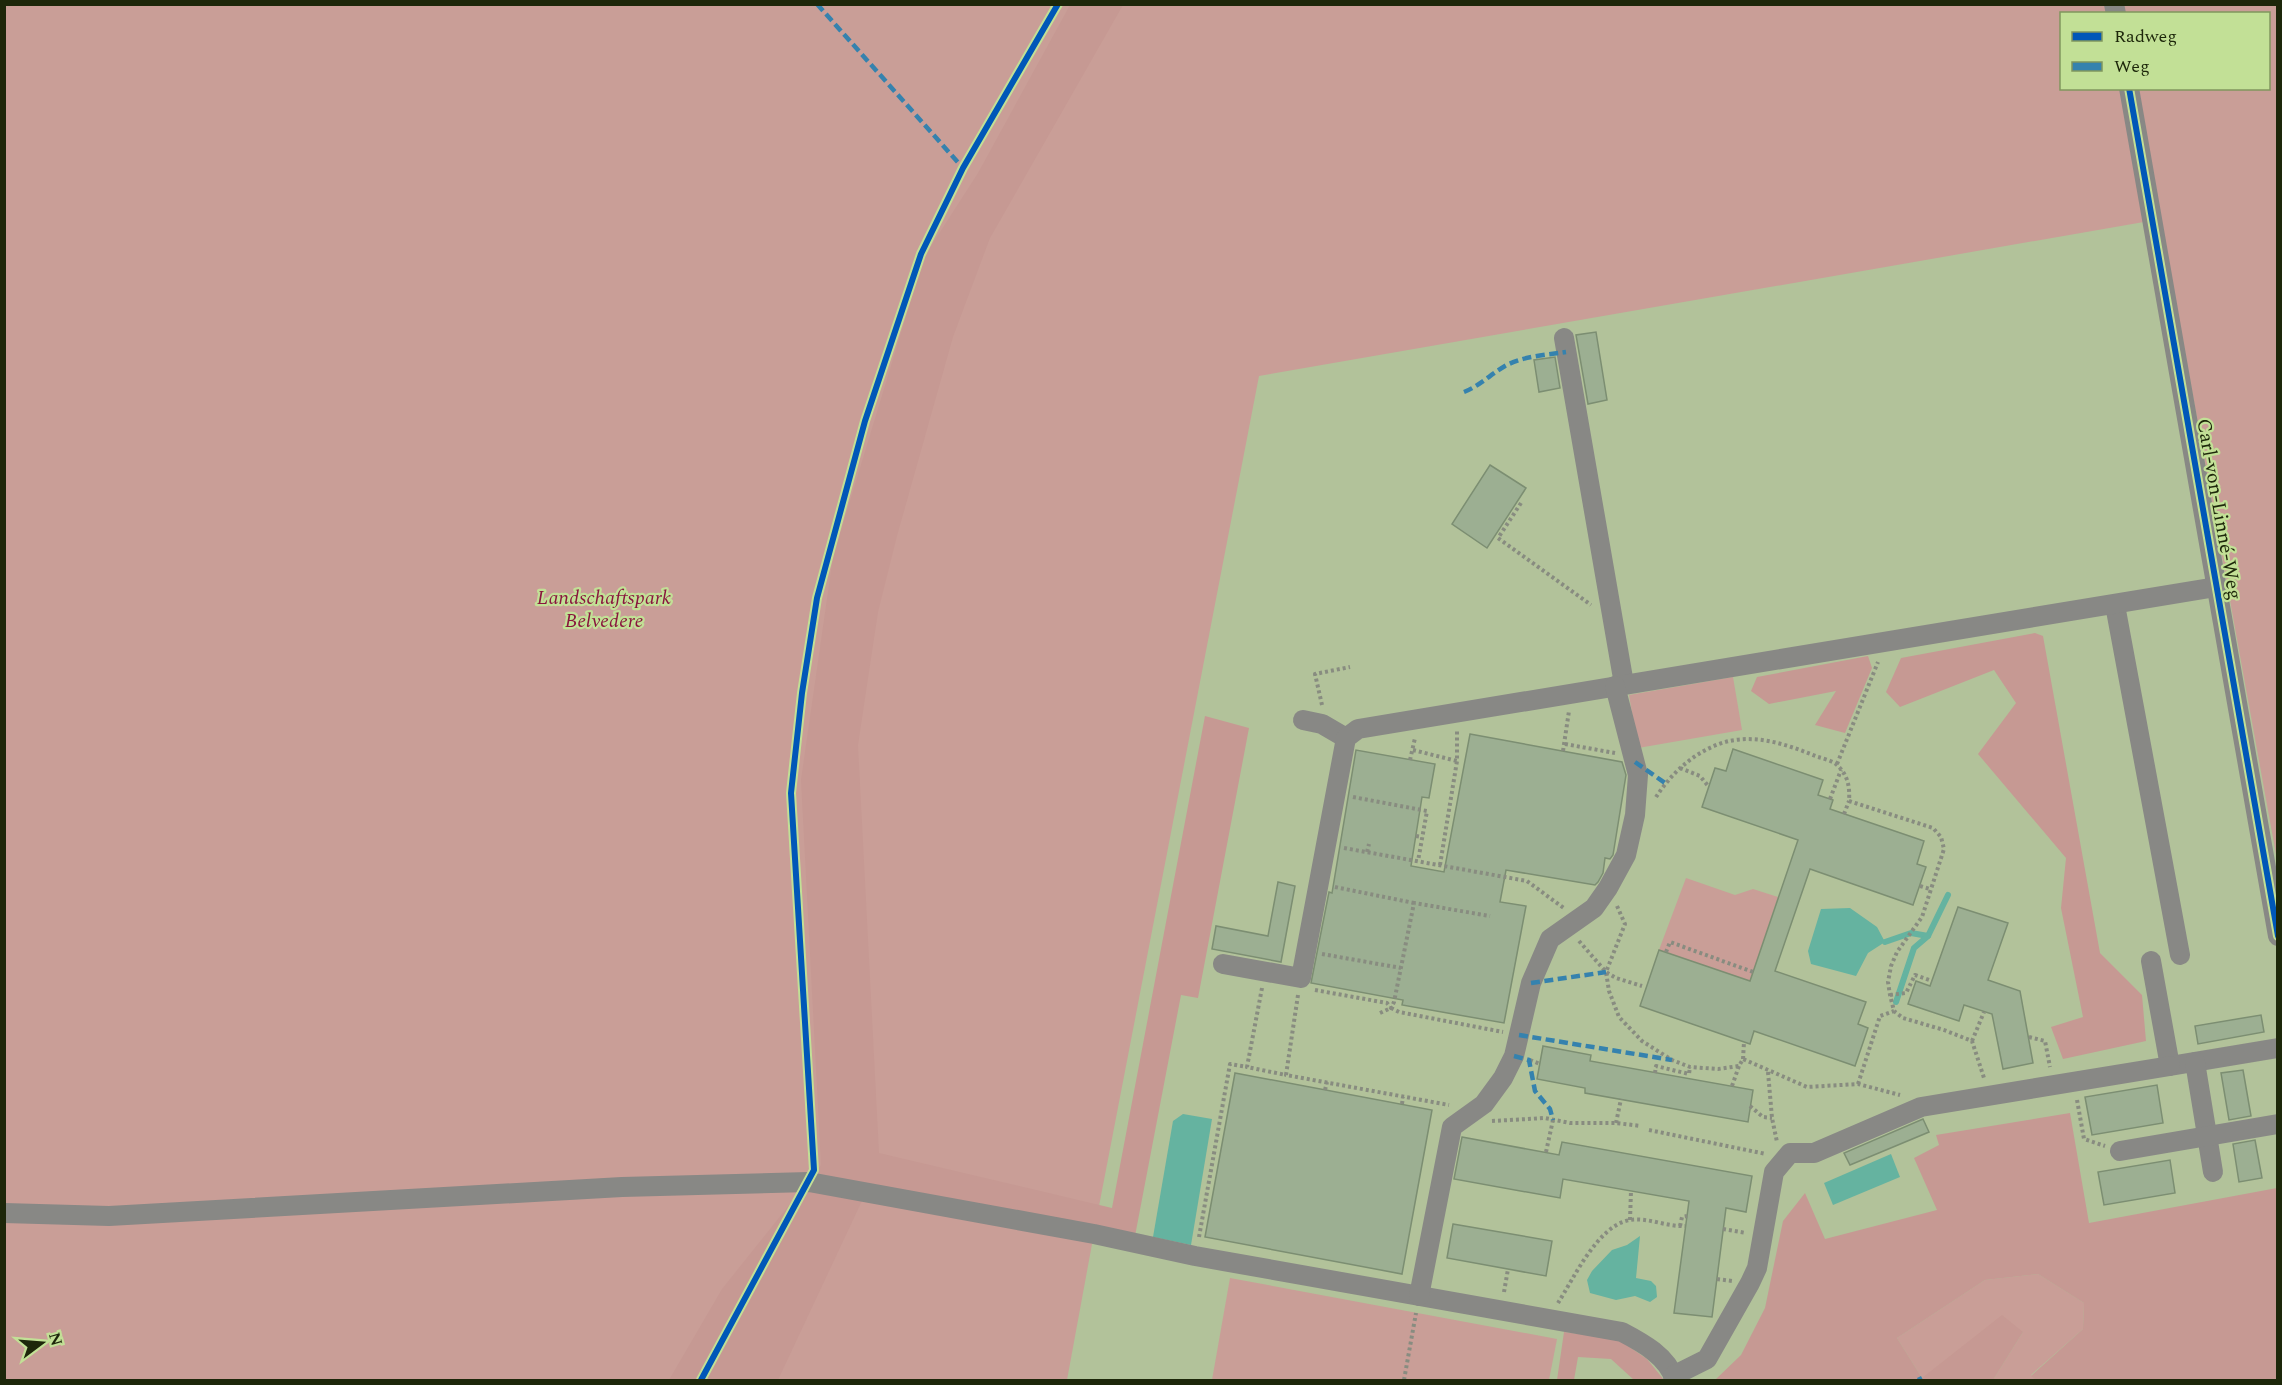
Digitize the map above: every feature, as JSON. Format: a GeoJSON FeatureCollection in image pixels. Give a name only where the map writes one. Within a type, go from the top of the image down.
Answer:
{"type":"FeatureCollection","features":[{"type":"Feature","properties":{"kind":"street","name":"Carl-von-Linné-Weg"},"geometry":{"type":"LineString","coordinates":[[2129,90],[2277,936]]}},
{"type":"Feature","properties":{"kind":"street"},"geometry":{"type":"LineString","coordinates":[[1419,1296],[1452,1127],[1484,1104],[1503,1078],[1514,1056],[1537,966],[1550,939],[1594,908],[1608,888],[1626,855],[1635,815],[1638,775],[1619,685],[1612,619],[1564,338]]}},
{"type":"Feature","properties":{"kind":"street"},"geometry":{"type":"LineString","coordinates":[[1222,964],[1265,971],[1300,982],[1346,738],[1358,729],[2216,587]]}},
{"type":"Feature","properties":{"kind":"street"},"geometry":{"type":"LineString","coordinates":[[2115,605],[2180,955]]}},
{"type":"Feature","properties":{"kind":"street"},"geometry":{"type":"LineString","coordinates":[[1313,722],[1346,738]]}},
{"type":"Feature","properties":{"kind":"street"},"geometry":{"type":"LineString","coordinates":[[2151,962],[2170,1066]]}},
{"type":"Feature","properties":{"kind":"street"},"geometry":{"type":"LineString","coordinates":[[4,1213],[110,1216],[622,1187],[809,1182],[1082,1232],[1195,1256],[1622,1332],[1658,1354],[1674,1378],[1707,1359],[1750,1283],[1757,1268],[1774,1172],[1784,1151],[1814,1153],[1921,1107],[2277,1048]]}},
{"type":"Feature","properties":{"kind":"street"},"geometry":{"type":"LineString","coordinates":[[2195,1062],[2212,1172]]}},
{"type":"Feature","properties":{"kind":"street"},"geometry":{"type":"LineString","coordinates":[[2120,1151],[2277,1124]]}},
{"type":"Feature","properties":{"kind":"path"},"geometry":{"type":"LineString","coordinates":[[1521,503],[1498,538],[1559,586],[1612,619]]}},
{"type":"Feature","properties":{"kind":"path"},"geometry":{"type":"LineString","coordinates":[[1837,764],[1886,641]]}},
{"type":"Feature","properties":{"kind":"path"},"geometry":{"type":"LineString","coordinates":[[1313,722],[1323,706],[1315,674],[1350,667]]}},
{"type":"Feature","properties":{"kind":"path"},"geometry":{"type":"LineString","coordinates":[[1563,751],[1572,693]]}},
{"type":"Feature","properties":{"kind":"path"},"geometry":{"type":"LineString","coordinates":[[1440,866],[1457,760],[1457,712]]}},
{"type":"Feature","properties":{"kind":"path"},"geometry":{"type":"LineString","coordinates":[[1635,815],[1649,806],[1665,783],[1699,753],[1720,743],[1749,738],[1774,742],[1837,764],[1847,779],[1849,801],[1844,814]]}},
{"type":"Feature","properties":{"kind":"path"},"geometry":{"type":"LineString","coordinates":[[1564,744],[1625,755],[1635,762]]}},
{"type":"Feature","properties":{"kind":"path"},"geometry":{"type":"LineString","coordinates":[[1413,750],[1457,760]]}},
{"type":"Feature","properties":{"kind":"path"},"geometry":{"type":"LineString","coordinates":[[1680,768],[1700,776],[1709,787]]}},
{"type":"Feature","properties":{"kind":"path"},"geometry":{"type":"LineString","coordinates":[[1830,799],[1841,769]]}},
{"type":"Feature","properties":{"kind":"path"},"geometry":{"type":"LineString","coordinates":[[1335,794],[1426,811],[1418,861]]}},
{"type":"Feature","properties":{"kind":"path"},"geometry":{"type":"LineString","coordinates":[[1849,801],[1933,828],[1941,837],[1944,849],[1922,917],[1897,952],[1888,982],[1894,1011],[1903,1018],[1972,1041]]}},
{"type":"Feature","properties":{"kind":"path"},"geometry":{"type":"LineString","coordinates":[[1416,836],[1422,837]]}},
{"type":"Feature","properties":{"kind":"path"},"geometry":{"type":"LineString","coordinates":[[1327,844],[1527,881],[1564,908],[1574,922],[1573,934],[1606,972],[1616,978],[1642,986]]}},
{"type":"Feature","properties":{"kind":"path"},"geometry":{"type":"LineString","coordinates":[[1367,852],[1369,844]]}},
{"type":"Feature","properties":{"kind":"path"},"geometry":{"type":"LineString","coordinates":[[1319,884],[1490,916]]}},
{"type":"Feature","properties":{"kind":"path"},"geometry":{"type":"LineString","coordinates":[[1920,886],[1930,889]]}},
{"type":"Feature","properties":{"kind":"path"},"geometry":{"type":"LineString","coordinates":[[1608,888],[1625,924],[1606,972],[1609,991],[1619,1017],[1642,1041],[1672,1060],[1690,1067],[1718,1069],[1739,1066]]}},
{"type":"Feature","properties":{"kind":"path"},"geometry":{"type":"LineString","coordinates":[[1380,1013],[1390,1008],[1394,1002],[1414,903]]}},
{"type":"Feature","properties":{"kind":"path"},"geometry":{"type":"LineString","coordinates":[[1666,952],[1670,942],[1753,972]]}},
{"type":"Feature","properties":{"kind":"path"},"geometry":{"type":"LineString","coordinates":[[1306,951],[1401,968]]}},
{"type":"Feature","properties":{"kind":"path"},"geometry":{"type":"LineString","coordinates":[[1247,1067],[1265,971]]}},
{"type":"Feature","properties":{"kind":"path"},"geometry":{"type":"LineString","coordinates":[[1890,995],[1906,993],[1914,975],[1932,981]]}},
{"type":"Feature","properties":{"kind":"path"},"geometry":{"type":"LineString","coordinates":[[1286,1075],[1300,982],[1387,1003],[1390,1008],[1399,1012],[1518,1035]]}},
{"type":"Feature","properties":{"kind":"path"},"geometry":{"type":"LineString","coordinates":[[1858,1084],[1880,1016],[1894,1011]]}},
{"type":"Feature","properties":{"kind":"path"},"geometry":{"type":"LineString","coordinates":[[1984,1012],[1972,1041],[1982,1066],[1988,1095]]}},
{"type":"Feature","properties":{"kind":"path"},"geometry":{"type":"LineString","coordinates":[[2029,1037],[2045,1041],[2054,1085]]}},
{"type":"Feature","properties":{"kind":"path"},"geometry":{"type":"LineString","coordinates":[[1732,1086],[1743,1059],[1744,1042]]}},
{"type":"Feature","properties":{"kind":"path"},"geometry":{"type":"LineString","coordinates":[[1743,1059],[1807,1087],[1858,1084],[1910,1098],[1921,1107]]}},
{"type":"Feature","properties":{"kind":"path"},"geometry":{"type":"LineString","coordinates":[[1529,1060],[1540,1064]]}},
{"type":"Feature","properties":{"kind":"path"},"geometry":{"type":"LineString","coordinates":[[1195,1256],[1230,1064],[1451,1106],[1484,1121],[1553,1120],[1570,1123],[1616,1123],[1641,1126]]}},
{"type":"Feature","properties":{"kind":"path"},"geometry":{"type":"LineString","coordinates":[[1655,1072],[1656,1066],[1689,1074],[1690,1067]]}},
{"type":"Feature","properties":{"kind":"path"},"geometry":{"type":"LineString","coordinates":[[1649,1130],[1763,1154],[1784,1151],[1772,1118],[1768,1071]]}},
{"type":"Feature","properties":{"kind":"path"},"geometry":{"type":"LineString","coordinates":[[1325,1090],[1327,1082]]}},
{"type":"Feature","properties":{"kind":"path"},"geometry":{"type":"LineString","coordinates":[[2074,1082],[2084,1139],[2120,1151]]}},
{"type":"Feature","properties":{"kind":"path"},"geometry":{"type":"LineString","coordinates":[[1402,1104],[1403,1097]]}},
{"type":"Feature","properties":{"kind":"path"},"geometry":{"type":"LineString","coordinates":[[1616,1123],[1621,1099]]}},
{"type":"Feature","properties":{"kind":"path"},"geometry":{"type":"LineString","coordinates":[[1750,1106],[1762,1117],[1772,1118]]}},
{"type":"Feature","properties":{"kind":"path"},"geometry":{"type":"LineString","coordinates":[[1546,1152],[1553,1120]]}},
{"type":"Feature","properties":{"kind":"path"},"geometry":{"type":"LineString","coordinates":[[1630,1220],[1631,1191]]}},
{"type":"Feature","properties":{"kind":"path"},"geometry":{"type":"LineString","coordinates":[[1548,1318],[1596,1244],[1610,1229],[1630,1220],[1683,1226],[1682,1217],[1687,1216]]}},
{"type":"Feature","properties":{"kind":"path"},"geometry":{"type":"LineString","coordinates":[[1404,1380],[1419,1296]]}},
{"type":"Feature","properties":{"kind":"green space","name":"Landschaftspark Belvedere"},"geometry":{"type":"Polygon","coordinates":[[[5,5],[2277,5],[2277,860],[2161,219],[1259,376],[1067,1380],[5,1380],[5,5]]]}},
{"type":"Feature","properties":{"kind":"green space"},"geometry":{"type":"Polygon","coordinates":[[[1733,677],[1742,730],[1638,748],[1629,695],[1733,677]]]}},
{"type":"Feature","properties":{"kind":"green space"},"geometry":{"type":"Polygon","coordinates":[[[1686,878],[1735,895],[1753,889],[1778,897],[1750,981],[1659,950],[1686,878]]]}},
{"type":"Feature","properties":{"kind":"green space"},"geometry":{"type":"Polygon","coordinates":[[[2038,1274],[2084,1303],[2083,1329],[2031,1375],[2036,1380],[1993,1380],[2023,1332],[1922,1378],[1897,1338],[1985,1280],[2038,1274]]]}},
{"type":"Feature","properties":{"kind":"green space"},"geometry":{"type":"Polygon","coordinates":[[[1230,1278],[1557,1339],[1549,1380],[1212,1380],[1230,1278]]]}},
{"type":"Feature","properties":{"kind":"shaded area"},"geometry":{"type":"Polygon","coordinates":[[[1070,5],[1123,5],[990,238],[953,337],[878,612],[858,745],[879,1153],[1112,1208],[1205,716],[1249,728],[1198,998],[1181,995],[1135,1236],[868,1188],[778,1380],[669,1380],[722,1289],[821,1165],[801,780],[833,557],[924,257],[978,173],[1070,5]]]}},
{"type":"Feature","properties":{"kind":"shaded area"},"geometry":{"type":"Polygon","coordinates":[[[2035,633],[2043,636],[2100,953],[2142,995],[2146,1041],[2063,1059],[2051,1027],[2083,1017],[2061,908],[2066,858],[1978,754],[2016,703],[1994,670],[1900,707],[1886,692],[1901,658],[2035,633]]]}},
{"type":"Feature","properties":{"kind":"shaded area"},"geometry":{"type":"Polygon","coordinates":[[[1868,656],[1872,668],[1845,733],[1815,725],[1836,691],[1769,704],[1751,691],[1757,677],[1868,656]]]}},
{"type":"Feature","properties":{"kind":"shaded area"},"geometry":{"type":"Polygon","coordinates":[[[2070,1113],[2089,1223],[2277,1188],[2277,1380],[2036,1380],[2031,1376],[2083,1329],[2084,1303],[2038,1274],[1985,1280],[1897,1338],[1922,1378],[2002,1315],[2023,1332],[1993,1380],[1715,1380],[1741,1355],[1765,1308],[1783,1221],[1805,1193],[1825,1239],[1937,1210],[1914,1158],[1939,1145],[1936,1135],[2070,1113]]]}},
{"type":"Feature","properties":{"kind":"shaded area"},"geometry":{"type":"Polygon","coordinates":[[[1564,1332],[1618,1339],[1647,1359],[1664,1380],[1634,1380],[1611,1359],[1578,1357],[1574,1380],[1557,1380],[1564,1332]]]}},
{"type":"Feature","properties":{"kind":"water"},"geometry":{"type":"Polygon","coordinates":[[[1850,908],[1877,927],[1885,942],[1868,953],[1856,976],[1811,964],[1808,951],[1821,909],[1850,908]]]}},
{"type":"Feature","properties":{"kind":"water"},"geometry":{"type":"Polygon","coordinates":[[[1183,1114],[1212,1119],[1191,1245],[1153,1237],[1173,1121],[1183,1114]]]}},
{"type":"Feature","properties":{"kind":"water"},"geometry":{"type":"Polygon","coordinates":[[[1891,1154],[1900,1177],[1833,1205],[1824,1183],[1891,1154]]]}},
{"type":"Feature","properties":{"kind":"water"},"geometry":{"type":"Polygon","coordinates":[[[1640,1236],[1636,1278],[1651,1281],[1656,1286],[1657,1297],[1650,1302],[1635,1296],[1616,1300],[1590,1293],[1587,1280],[1592,1271],[1612,1250],[1627,1245],[1640,1236]]]}},
{"type":"Feature","properties":{"kind":"building"},"geometry":{"type":"Polygon","coordinates":[[[1596,332],[1607,400],[1588,404],[1576,335],[1596,332]]]}},
{"type":"Feature","properties":{"kind":"building"},"geometry":{"type":"Polygon","coordinates":[[[1555,357],[1560,388],[1539,392],[1534,360],[1555,357]]]}},
{"type":"Feature","properties":{"kind":"building"},"geometry":{"type":"Polygon","coordinates":[[[1490,465],[1526,488],[1487,548],[1452,524],[1490,465]]]}},
{"type":"Feature","properties":{"kind":"building"},"geometry":{"type":"Polygon","coordinates":[[[1470,734],[1622,762],[1626,775],[1613,855],[1610,859],[1605,858],[1603,873],[1598,882],[1595,885],[1506,870],[1500,902],[1526,906],[1504,1023],[1402,1005],[1403,1000],[1311,983],[1329,892],[1332,893],[1356,750],[1435,764],[1429,798],[1422,797],[1411,866],[1444,872],[1470,734]]]}},
{"type":"Feature","properties":{"kind":"building"},"geometry":{"type":"Polygon","coordinates":[[[1733,749],[1823,780],[1818,795],[1833,800],[1830,809],[1924,841],[1917,864],[1926,867],[1913,905],[1810,869],[1775,971],[1866,1002],[1858,1024],[1868,1028],[1855,1066],[1754,1031],[1750,1044],[1640,1006],[1659,950],[1750,981],[1798,840],[1702,807],[1715,768],[1726,771],[1733,749]]]}},
{"type":"Feature","properties":{"kind":"building"},"geometry":{"type":"Polygon","coordinates":[[[1278,882],[1295,886],[1281,962],[1212,949],[1216,926],[1268,936],[1278,882]]]}},
{"type":"Feature","properties":{"kind":"building"},"geometry":{"type":"Polygon","coordinates":[[[1958,907],[2008,923],[1988,980],[2020,991],[2033,1063],[2003,1069],[1992,1014],[1964,1005],[1959,1021],[1908,1004],[1916,981],[1930,986],[1958,907]]]}},
{"type":"Feature","properties":{"kind":"building"},"geometry":{"type":"Polygon","coordinates":[[[2261,1015],[2264,1032],[2198,1044],[2195,1026],[2261,1015]]]}},
{"type":"Feature","properties":{"kind":"building"},"geometry":{"type":"Polygon","coordinates":[[[1543,1046],[1591,1055],[1590,1061],[1753,1090],[1748,1122],[1585,1093],[1585,1088],[1537,1079],[1543,1046]]]}},
{"type":"Feature","properties":{"kind":"building"},"geometry":{"type":"Polygon","coordinates":[[[2243,1070],[2251,1116],[2229,1120],[2221,1073],[2243,1070]]]}},
{"type":"Feature","properties":{"kind":"building"},"geometry":{"type":"Polygon","coordinates":[[[1235,1073],[1432,1110],[1402,1274],[1205,1237],[1235,1073]]]}},
{"type":"Feature","properties":{"kind":"building"},"geometry":{"type":"Polygon","coordinates":[[[2157,1085],[2163,1123],[2092,1135],[2085,1097],[2157,1085]]]}},
{"type":"Feature","properties":{"kind":"building"},"geometry":{"type":"Polygon","coordinates":[[[1923,1119],[1929,1132],[1850,1165],[1844,1153],[1923,1119]]]}},
{"type":"Feature","properties":{"kind":"building"},"geometry":{"type":"Polygon","coordinates":[[[1462,1137],[1559,1155],[1562,1142],[1752,1176],[1746,1212],[1726,1208],[1712,1317],[1674,1313],[1689,1201],[1563,1179],[1560,1198],[1454,1179],[1462,1137]]]}},
{"type":"Feature","properties":{"kind":"building"},"geometry":{"type":"Polygon","coordinates":[[[2255,1140],[2262,1178],[2239,1182],[2233,1144],[2255,1140]]]}},
{"type":"Feature","properties":{"kind":"building"},"geometry":{"type":"Polygon","coordinates":[[[2170,1160],[2175,1193],[2104,1205],[2098,1172],[2170,1160]]]}},
{"type":"Feature","properties":{"kind":"building"},"geometry":{"type":"Polygon","coordinates":[[[1453,1224],[1552,1241],[1546,1276],[1447,1258],[1453,1224]]]}},
{"type":"Feature","properties":{"kind":"waterway"},"geometry":{"type":"LineString","coordinates":[[1885,942],[1911,933],[1928,936],[1948,895]]}},
{"type":"Feature","properties":{"kind":"waterway"},"geometry":{"type":"LineString","coordinates":[[1896,1002],[1914,948],[1928,936]]}},
{"type":"Feature","properties":{"kind":"marked path"},"geometry":{"type":"LineString","coordinates":[[817,4],[963,168]]}},
{"type":"Feature","properties":{"kind":"marked path"},"geometry":{"type":"LineString","coordinates":[[1464,392],[1519,360],[1566,352]]}},
{"type":"Feature","properties":{"kind":"marked path"},"geometry":{"type":"LineString","coordinates":[[1635,762],[1665,783]]}},
{"type":"Feature","properties":{"kind":"marked path"},"geometry":{"type":"LineString","coordinates":[[1531,983],[1606,972]]}},
{"type":"Feature","properties":{"kind":"marked path"},"geometry":{"type":"LineString","coordinates":[[1519,1035],[1672,1060]]}},
{"type":"Feature","properties":{"kind":"marked path"},"geometry":{"type":"LineString","coordinates":[[1514,1056],[1529,1060],[1535,1091],[1550,1109],[1553,1120]]}},
{"type":"Feature","properties":{"kind":"marked path"},"geometry":{"type":"LineString","coordinates":[[1918,1380],[1922,1378]]}},
{"type":"Feature","properties":{"kind":"cycle path"},"geometry":{"type":"LineString","coordinates":[[701,1380],[814,1170],[791,793],[802,693],[817,598],[865,421],[921,254],[963,168],[1058,4]]}},
{"type":"Feature","properties":{"kind":"cycle path"},"geometry":{"type":"LineString","coordinates":[[2129,90],[2278,936]]}}]}
